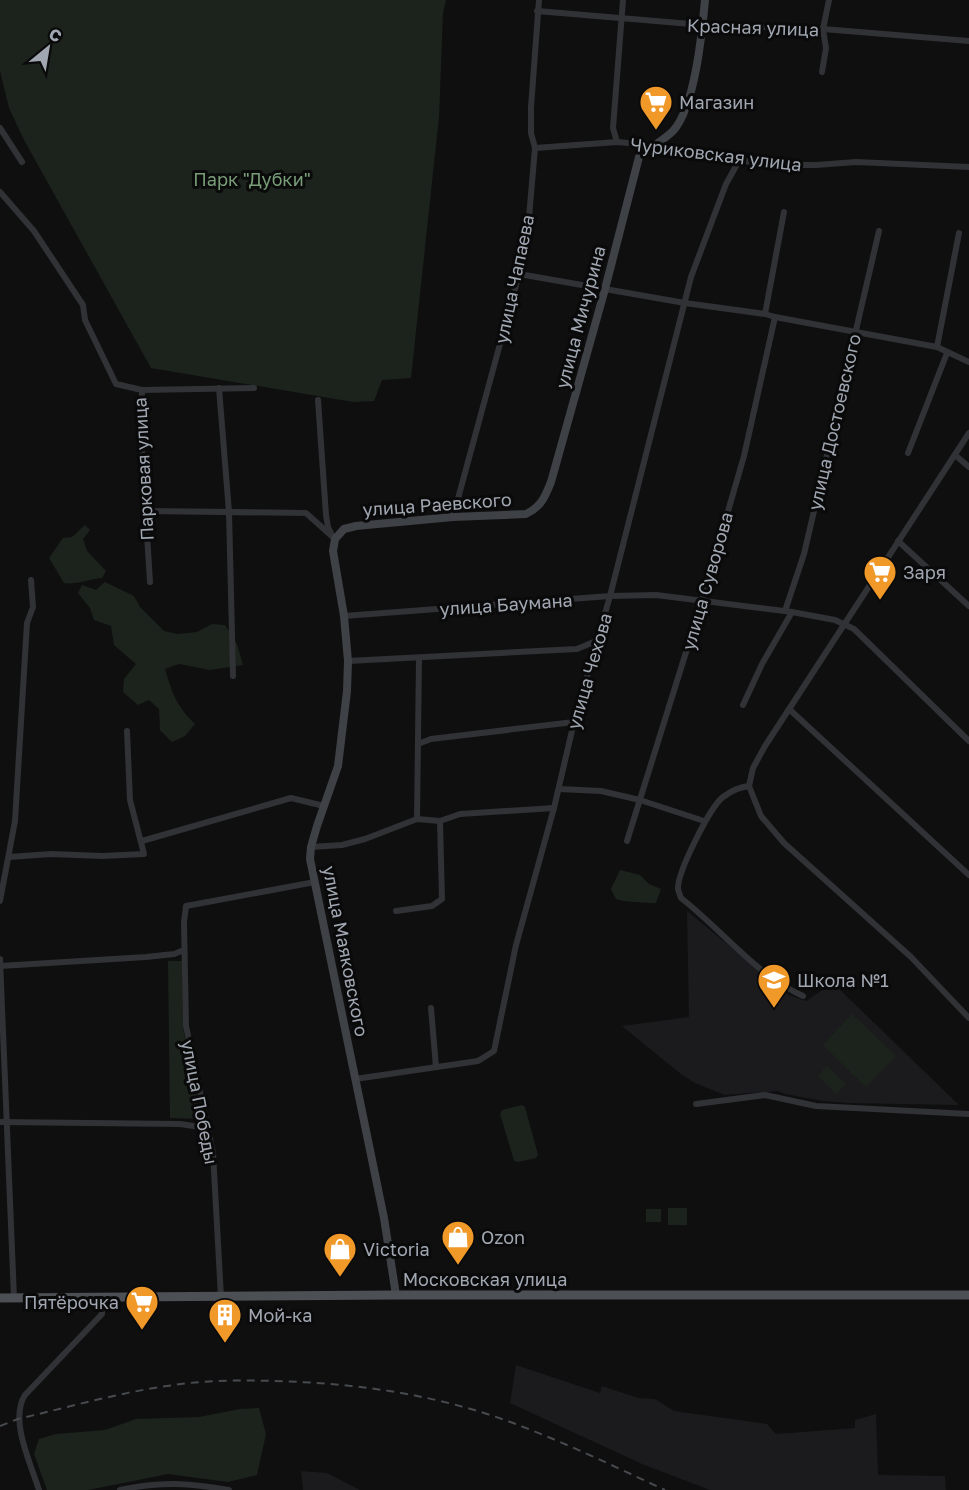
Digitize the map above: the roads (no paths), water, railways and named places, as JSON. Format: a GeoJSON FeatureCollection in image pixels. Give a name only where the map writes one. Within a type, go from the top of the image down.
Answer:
{"type":"FeatureCollection","features":[{"type":"Feature","properties":{"kind":"main road","name":"Московская улица"},"geometry":{"type":"LineString","coordinates":[[0,1298],[969,1295]]}},
{"type":"Feature","properties":{"kind":"street","name":"улица Чапаева"},"geometry":{"type":"LineString","coordinates":[[453,517],[519,273],[528,229],[535,148],[531,133],[531,108],[538,0]]}},
{"type":"Feature","properties":{"kind":"street"},"geometry":{"type":"LineString","coordinates":[[617,142],[613,128],[623,0]]}},
{"type":"Feature","properties":{"kind":"street","name":"улица Мичурина"},"geometry":{"type":"LineString","coordinates":[[543,502],[551,482],[605,289],[639,157],[652,145],[672,133],[682,119],[690,97],[703,26],[705,0]]}},
{"type":"Feature","properties":{"kind":"street"},"geometry":{"type":"LineString","coordinates":[[822,72],[826,48],[823,29],[829,0]]}},
{"type":"Feature","properties":{"kind":"street","name":"Красная улица"},"geometry":{"type":"LineString","coordinates":[[537,11],[703,26],[823,29],[969,41]]}},
{"type":"Feature","properties":{"kind":"street"},"geometry":{"type":"LineString","coordinates":[[0,128],[22,162]]}},
{"type":"Feature","properties":{"kind":"street","name":"Чуриковская улица"},"geometry":{"type":"LineString","coordinates":[[535,148],[617,142],[652,145],[673,152],[777,165],[856,162],[969,166]]}},
{"type":"Feature","properties":{"kind":"street","name":"улица Чехова"},"geometry":{"type":"LineString","coordinates":[[355,1079],[478,1061],[494,1051],[516,945],[559,789],[574,722],[610,596],[691,277],[726,184],[740,159]]}},
{"type":"Feature","properties":{"kind":"street","name":"Парковая улица"},"geometry":{"type":"LineString","coordinates":[[0,192],[34,231],[83,305],[85,320],[117,384],[142,390],[141,437],[150,582]]}},
{"type":"Feature","properties":{"kind":"street"},"geometry":{"type":"LineString","coordinates":[[765,314],[784,212]]}},
{"type":"Feature","properties":{"kind":"street","name":"улица Достоевского"},"geometry":{"type":"LineString","coordinates":[[742,705],[788,612],[804,554],[879,231]]}},
{"type":"Feature","properties":{"kind":"street"},"geometry":{"type":"LineString","coordinates":[[937,347],[959,233]]}},
{"type":"Feature","properties":{"kind":"street"},"geometry":{"type":"LineString","coordinates":[[519,273],[685,303],[765,314],[937,347],[969,362]]}},
{"type":"Feature","properties":{"kind":"street","name":"улица Суворова"},"geometry":{"type":"LineString","coordinates":[[627,841],[702,601],[744,456],[775,317]]}},
{"type":"Feature","properties":{"kind":"street"},"geometry":{"type":"LineString","coordinates":[[908,453],[947,353]]}},
{"type":"Feature","properties":{"kind":"street"},"geometry":{"type":"LineString","coordinates":[[219,388],[229,513],[233,676]]}},
{"type":"Feature","properties":{"kind":"street"},"geometry":{"type":"LineString","coordinates":[[142,390],[254,388]]}},
{"type":"Feature","properties":{"kind":"street","name":"улица Маяковского"},"geometry":{"type":"LineString","coordinates":[[318,400],[326,515],[328,527],[335,539],[333,551],[344,616],[348,661],[347,691],[338,766],[311,847],[310,859],[384,1218],[396,1295]]}},
{"type":"Feature","properties":{"kind":"street"},"geometry":{"type":"LineString","coordinates":[[969,433],[753,768],[750,786],[761,816],[784,843],[911,957],[969,1018]]}},
{"type":"Feature","properties":{"kind":"street"},"geometry":{"type":"LineString","coordinates":[[955,455],[969,467]]}},
{"type":"Feature","properties":{"kind":"street","name":"улица Раевского"},"geometry":{"type":"LineString","coordinates":[[335,539],[339,533],[356,526],[453,517],[526,514],[543,502]]}},
{"type":"Feature","properties":{"kind":"street"},"geometry":{"type":"LineString","coordinates":[[146,511],[306,513],[335,539]]}},
{"type":"Feature","properties":{"kind":"street"},"geometry":{"type":"LineString","coordinates":[[898,541],[969,606]]}},
{"type":"Feature","properties":{"kind":"street"},"geometry":{"type":"LineString","coordinates":[[0,901],[15,821],[27,623],[33,607],[31,580]]}},
{"type":"Feature","properties":{"kind":"street","name":"улица Баумана"},"geometry":{"type":"LineString","coordinates":[[344,616],[610,596],[656,595],[788,612],[835,620],[845,624]]}},
{"type":"Feature","properties":{"kind":"street"},"geometry":{"type":"LineString","coordinates":[[845,624],[854,629],[969,741]]}},
{"type":"Feature","properties":{"kind":"street"},"geometry":{"type":"LineString","coordinates":[[348,661],[577,648],[596,642]]}},
{"type":"Feature","properties":{"kind":"street"},"geometry":{"type":"LineString","coordinates":[[417,819],[419,658]]}},
{"type":"Feature","properties":{"kind":"street"},"geometry":{"type":"LineString","coordinates":[[789,710],[969,875]]}},
{"type":"Feature","properties":{"kind":"street"},"geometry":{"type":"LineString","coordinates":[[418,744],[431,740],[574,722]]}},
{"type":"Feature","properties":{"kind":"street"},"geometry":{"type":"LineString","coordinates":[[9,857],[51,854],[102,856],[144,854],[130,800],[127,731]]}},
{"type":"Feature","properties":{"kind":"street"},"geometry":{"type":"LineString","coordinates":[[750,786],[740,787],[722,797],[704,821],[680,878],[678,889],[681,898],[732,944],[784,988],[803,996]]}},
{"type":"Feature","properties":{"kind":"street"},"geometry":{"type":"LineString","coordinates":[[559,789],[601,791],[640,800],[704,821]]}},
{"type":"Feature","properties":{"kind":"street"},"geometry":{"type":"LineString","coordinates":[[142,841],[291,798],[324,806]]}},
{"type":"Feature","properties":{"kind":"street"},"geometry":{"type":"LineString","coordinates":[[311,847],[342,845],[365,839],[417,819],[440,821],[460,814],[554,808]]}},
{"type":"Feature","properties":{"kind":"street"},"geometry":{"type":"LineString","coordinates":[[396,911],[432,906],[442,899],[440,821]]}},
{"type":"Feature","properties":{"kind":"street","name":"улица Победы"},"geometry":{"type":"LineString","coordinates":[[221,1297],[214,1165],[186,1026],[184,922],[186,906],[315,882]]}},
{"type":"Feature","properties":{"kind":"street"},"geometry":{"type":"LineString","coordinates":[[0,966],[146,957],[174,954],[184,950]]}},
{"type":"Feature","properties":{"kind":"street"},"geometry":{"type":"LineString","coordinates":[[0,959],[4,1122],[14,1298]]}},
{"type":"Feature","properties":{"kind":"street"},"geometry":{"type":"LineString","coordinates":[[431,1008],[436,1067]]}},
{"type":"Feature","properties":{"kind":"street"},"geometry":{"type":"LineString","coordinates":[[696,1104],[765,1095],[816,1106],[969,1114]]}},
{"type":"Feature","properties":{"kind":"street"},"geometry":{"type":"LineString","coordinates":[[4,1122],[180,1124],[207,1128]]}},
{"type":"Feature","properties":{"kind":"street"},"geometry":{"type":"LineString","coordinates":[[39,1490],[18,1419],[21,1401],[102,1314],[102,1298]]}},
{"type":"Feature","properties":{"kind":"street"},"geometry":{"type":"LineString","coordinates":[[120,1490],[149,1484],[190,1483],[229,1490]]}},
{"type":"Feature","properties":{"kind":"railway"},"geometry":{"type":"LineString","coordinates":[[0,1426],[18,1419],[95,1400],[186,1383],[249,1380],[332,1384],[418,1396],[474,1410],[544,1435],[665,1490]]}},
{"type":"Feature","properties":{"kind":"place","name":"Магазин"},"geometry":{"type":"Point","coordinates":[656,131]}},
{"type":"Feature","properties":{"kind":"place","name":"Заря"},"geometry":{"type":"Point","coordinates":[880,601]}},
{"type":"Feature","properties":{"kind":"place","name":"Школа №1"},"geometry":{"type":"Point","coordinates":[774,1009]}},
{"type":"Feature","properties":{"kind":"place","name":"Ozon"},"geometry":{"type":"Point","coordinates":[458,1266]}},
{"type":"Feature","properties":{"kind":"place","name":"Victoria"},"geometry":{"type":"Point","coordinates":[340,1278]}},
{"type":"Feature","properties":{"kind":"place","name":"Пятёрочка"},"geometry":{"type":"Point","coordinates":[142,1331]}},
{"type":"Feature","properties":{"kind":"place","name":"Мой-ка"},"geometry":{"type":"Point","coordinates":[225,1344]}},
{"type":"Feature","properties":{"kind":"park label","name":"Парк \"Дубки\""},"geometry":{"type":"Point","coordinates":[252,179]}}]}
